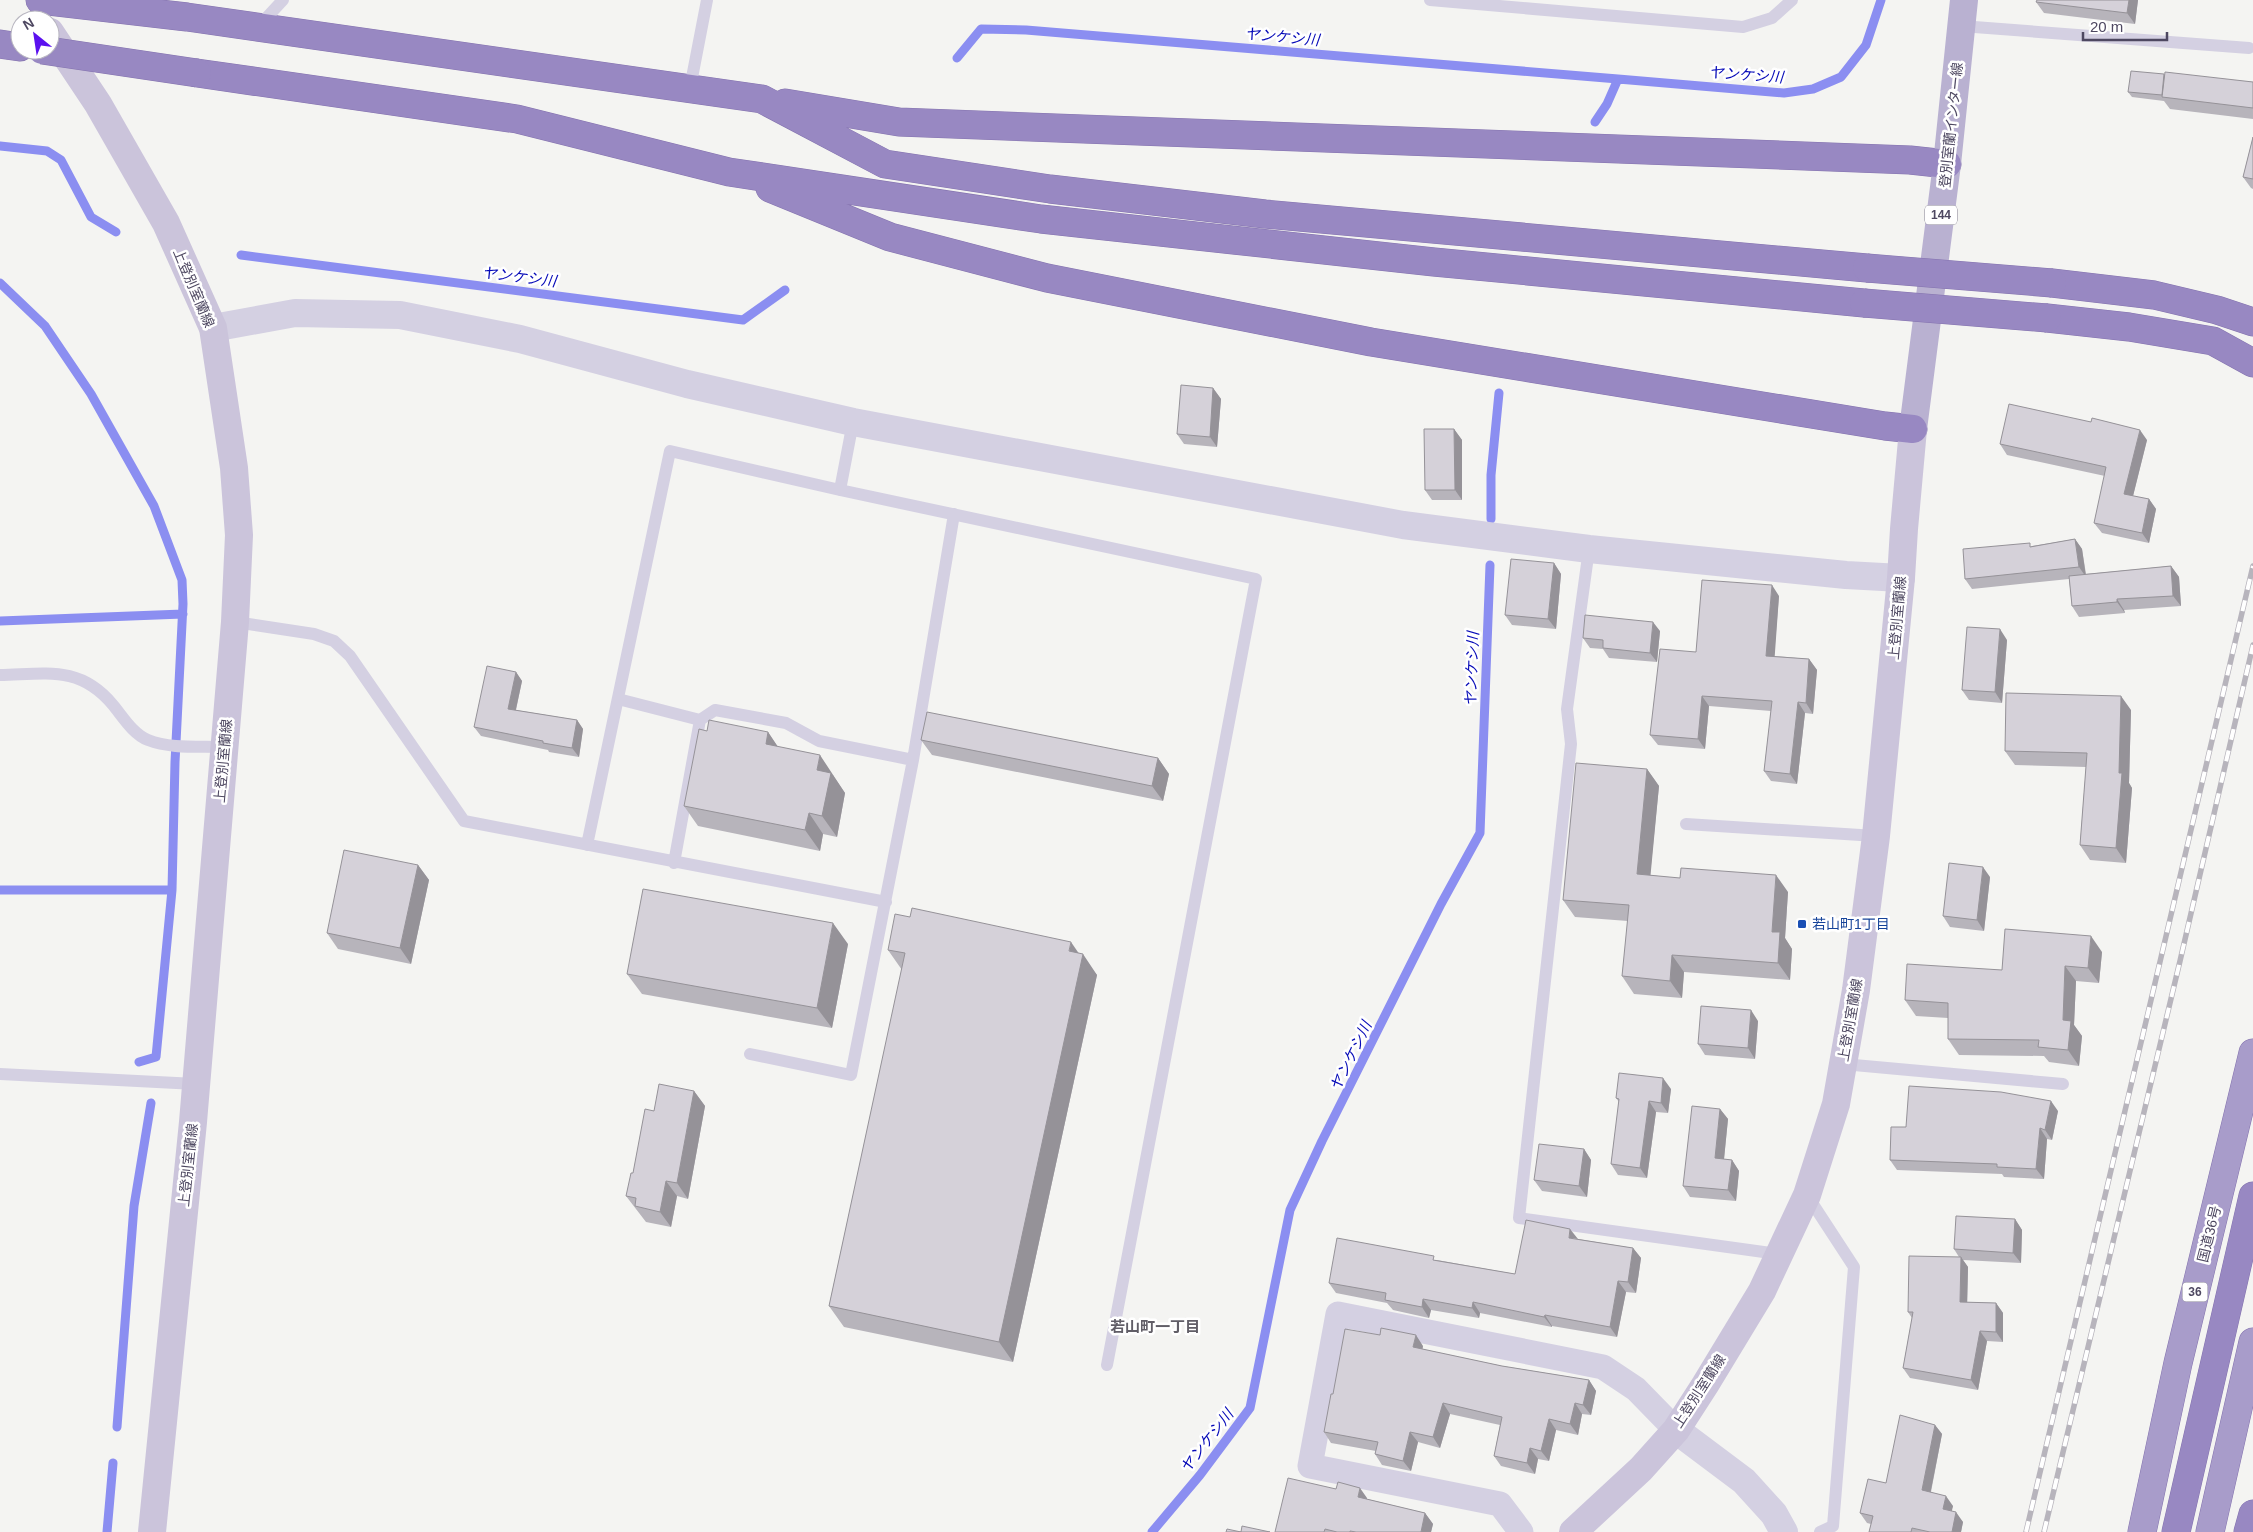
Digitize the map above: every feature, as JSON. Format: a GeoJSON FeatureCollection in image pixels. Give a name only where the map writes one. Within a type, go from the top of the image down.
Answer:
{"type":"FeatureCollection","features":[{"type":"Feature","properties":{"kind":"highway"},"geometry":{"type":"LineString","coordinates":[[40,0],[187,17],[690,88],[898,122],[1910,160],[1947,164]]}},
{"type":"Feature","properties":{"kind":"highway"},"geometry":{"type":"LineString","coordinates":[[60,53],[516,119],[729,172],[1041,219],[1444,263],[2128,327],[2213,341],[2252,362]]}},
{"type":"Feature","properties":{"kind":"highway"},"geometry":{"type":"LineString","coordinates":[[762,99],[885,164],[1050,189],[1264,214],[2052,283],[2154,295],[2217,310],[2253,322]]}},
{"type":"Feature","properties":{"kind":"highway"},"geometry":{"type":"LineString","coordinates":[[729,172],[890,237],[1047,278],[1371,342],[1913,429]]}},
{"type":"Feature","properties":{"kind":"highway","name":"国道36号"},"geometry":{"type":"LineString","coordinates":[[2142,1532],[2178,1364],[2253,1053]]}},
{"type":"Feature","properties":{"kind":"highway"},"geometry":{"type":"LineString","coordinates":[[2176,1532],[2253,1196]]}},
{"type":"Feature","properties":{"kind":"highway"},"geometry":{"type":"LineString","coordinates":[[2210,1532],[2253,1342]]}},
{"type":"Feature","properties":{"kind":"highway"},"geometry":{"type":"LineString","coordinates":[[2248,1532],[2253,1514]]}},
{"type":"Feature","properties":{"kind":"main road","name":"登別室蘭インター線"},"geometry":{"type":"LineString","coordinates":[[1913,429],[1947,164],[1963,13]]}},
{"type":"Feature","properties":{"kind":"main road","name":"上登別室蘭線"},"geometry":{"type":"LineString","coordinates":[[60,47],[98,104],[166,223],[212,328],[234,468],[239,535],[235,622],[196,1084],[152,1532]]}},
{"type":"Feature","properties":{"kind":"main road","name":"上登別室蘭線"},"geometry":{"type":"LineString","coordinates":[[1573,1532],[1641,1468],[1676,1430],[1762,1291],[1807,1194],[1836,1104],[1856,990],[1876,836],[1902,578],[1904,529],[1913,429]]}},
{"type":"Feature","properties":{"kind":"street"},"geometry":{"type":"LineString","coordinates":[[212,328],[294,313],[400,315],[520,339],[687,384],[853,422],[1403,525],[1589,549],[1846,575],[1902,578]]}},
{"type":"Feature","properties":{"kind":"street"},"geometry":{"type":"LineString","coordinates":[[1522,1532],[1500,1504],[1310,1466],[1338,1314],[1603,1367],[1636,1389],[1676,1430],[1744,1481],[1774,1514],[1784,1532]]}},
{"type":"Feature","properties":{"kind":"lane"},"geometry":{"type":"LineString","coordinates":[[258,27],[283,0]]}},
{"type":"Feature","properties":{"kind":"lane"},"geometry":{"type":"LineString","coordinates":[[690,88],[707,0]]}},
{"type":"Feature","properties":{"kind":"lane"},"geometry":{"type":"LineString","coordinates":[[1430,0],[1547,6],[1743,26],[1772,18],[1792,0]]}},
{"type":"Feature","properties":{"kind":"lane"},"geometry":{"type":"LineString","coordinates":[[1963,13],[2249,48]]}},
{"type":"Feature","properties":{"kind":"lane"},"geometry":{"type":"LineString","coordinates":[[840,490],[853,422]]}},
{"type":"Feature","properties":{"kind":"lane"},"geometry":{"type":"LineString","coordinates":[[587,845],[670,451],[840,490],[1256,579],[1107,1365]]}},
{"type":"Feature","properties":{"kind":"lane"},"geometry":{"type":"LineString","coordinates":[[750,1054],[851,1075],[886,902],[954,514]]}},
{"type":"Feature","properties":{"kind":"lane"},"geometry":{"type":"LineString","coordinates":[[1589,549],[1567,709],[1571,744],[1519,1218],[1778,1254]]}},
{"type":"Feature","properties":{"kind":"lane"},"geometry":{"type":"LineString","coordinates":[[235,622],[314,634],[334,641],[350,656],[464,821],[674,863],[886,902]]}},
{"type":"Feature","properties":{"kind":"lane"},"geometry":{"type":"LineString","coordinates":[[0,675],[63,673],[88,682],[105,696],[132,728],[146,739],[164,745],[224,747]]}},
{"type":"Feature","properties":{"kind":"lane"},"geometry":{"type":"LineString","coordinates":[[618,699],[700,720]]}},
{"type":"Feature","properties":{"kind":"lane"},"geometry":{"type":"LineString","coordinates":[[674,863],[700,720],[715,710],[786,723],[819,740],[912,760]]}},
{"type":"Feature","properties":{"kind":"lane"},"geometry":{"type":"LineString","coordinates":[[1686,824],[1876,836]]}},
{"type":"Feature","properties":{"kind":"lane"},"geometry":{"type":"LineString","coordinates":[[1843,1064],[2063,1084]]}},
{"type":"Feature","properties":{"kind":"lane"},"geometry":{"type":"LineString","coordinates":[[0,1074],[196,1084]]}},
{"type":"Feature","properties":{"kind":"lane"},"geometry":{"type":"LineString","coordinates":[[1807,1194],[1854,1268],[1833,1526],[1820,1532]]}},
{"type":"Feature","properties":{"kind":"building"},"geometry":{"type":"Polygon","coordinates":[[[2037,0],[2129,0],[2127,13],[2036,2],[2037,0]]]}},
{"type":"Feature","properties":{"kind":"building"},"geometry":{"type":"Polygon","coordinates":[[[2131,71],[2164,74],[2162,95],[2128,92],[2131,71]]]}},
{"type":"Feature","properties":{"kind":"building"},"geometry":{"type":"Polygon","coordinates":[[[2165,72],[2253,82],[2253,108],[2162,97],[2165,72]]]}},
{"type":"Feature","properties":{"kind":"building"},"geometry":{"type":"Polygon","coordinates":[[[2253,137],[2253,179],[2243,177],[2253,137]]]}},
{"type":"Feature","properties":{"kind":"building"},"geometry":{"type":"Polygon","coordinates":[[[1181,385],[1213,388],[1210,437],[1177,434],[1181,385]]]}},
{"type":"Feature","properties":{"kind":"building"},"geometry":{"type":"Polygon","coordinates":[[[2009,404],[2091,422],[2092,418],[2140,430],[2124,494],[2149,499],[2142,533],[2094,523],[2106,467],[2000,444],[2009,404]]]}},
{"type":"Feature","properties":{"kind":"building"},"geometry":{"type":"Polygon","coordinates":[[[1424,429],[1454,429],[1455,490],[1425,490],[1424,429]]]}},
{"type":"Feature","properties":{"kind":"building"},"geometry":{"type":"Polygon","coordinates":[[[2075,539],[2079,567],[1965,579],[1963,549],[2030,543],[2030,547],[2075,539]]]}},
{"type":"Feature","properties":{"kind":"building"},"geometry":{"type":"Polygon","coordinates":[[[1511,559],[1554,563],[1548,619],[1505,615],[1511,559]]]}},
{"type":"Feature","properties":{"kind":"building"},"geometry":{"type":"Polygon","coordinates":[[[2171,566],[2173,596],[2117,599],[2117,602],[2072,606],[2069,576],[2171,566]]]}},
{"type":"Feature","properties":{"kind":"building"},"geometry":{"type":"Polygon","coordinates":[[[1702,580],[1772,585],[1766,656],[1809,659],[1806,703],[1798,702],[1790,774],[1764,771],[1772,701],[1702,696],[1698,739],[1650,735],[1660,649],[1696,652],[1702,580]]]}},
{"type":"Feature","properties":{"kind":"building"},"geometry":{"type":"Polygon","coordinates":[[[1585,615],[1653,622],[1650,653],[1603,648],[1603,640],[1583,638],[1585,615]]]}},
{"type":"Feature","properties":{"kind":"building"},"geometry":{"type":"Polygon","coordinates":[[[1967,627],[2000,629],[1995,692],[1962,690],[1967,627]]]}},
{"type":"Feature","properties":{"kind":"building"},"geometry":{"type":"Polygon","coordinates":[[[487,666],[516,672],[508,709],[577,720],[572,748],[474,727],[487,666]]]}},
{"type":"Feature","properties":{"kind":"building"},"geometry":{"type":"Polygon","coordinates":[[[2006,693],[2121,696],[2119,773],[2122,773],[2116,848],[2080,845],[2087,753],[2005,751],[2006,693]]]}},
{"type":"Feature","properties":{"kind":"building"},"geometry":{"type":"Polygon","coordinates":[[[927,712],[1158,758],[1152,786],[921,740],[927,712]]]}},
{"type":"Feature","properties":{"kind":"building"},"geometry":{"type":"Polygon","coordinates":[[[709,720],[768,732],[766,744],[820,755],[817,770],[831,773],[822,816],[809,813],[805,830],[684,806],[699,729],[707,731],[709,720]]]}},
{"type":"Feature","properties":{"kind":"building"},"geometry":{"type":"Polygon","coordinates":[[[1576,763],[1647,769],[1637,874],[1680,878],[1681,868],[1776,875],[1772,932],[1780,932],[1778,963],[1672,955],[1670,981],[1622,976],[1629,905],[1563,900],[1576,763]]]}},
{"type":"Feature","properties":{"kind":"building"},"geometry":{"type":"Polygon","coordinates":[[[344,850],[418,865],[400,948],[327,933],[344,850]]]}},
{"type":"Feature","properties":{"kind":"building"},"geometry":{"type":"Polygon","coordinates":[[[1949,863],[1983,867],[1977,920],[1943,916],[1949,863]]]}},
{"type":"Feature","properties":{"kind":"building"},"geometry":{"type":"Polygon","coordinates":[[[643,889],[833,923],[817,1008],[627,974],[643,889]]]}},
{"type":"Feature","properties":{"kind":"building"},"geometry":{"type":"Polygon","coordinates":[[[912,908],[1071,942],[1069,951],[1083,954],[999,1342],[829,1306],[905,953],[888,950],[895,914],[910,917],[912,908]]]}},
{"type":"Feature","properties":{"kind":"building"},"geometry":{"type":"Polygon","coordinates":[[[2005,929],[2091,936],[2088,968],[2065,966],[2063,1020],[2071,1021],[2068,1050],[2038,1047],[2039,1040],[1948,1039],[1948,1003],[1905,1000],[1907,964],[2002,970],[2005,929]]]}},
{"type":"Feature","properties":{"kind":"building"},"geometry":{"type":"Polygon","coordinates":[[[1701,1006],[1751,1010],[1748,1048],[1698,1044],[1701,1006]]]}},
{"type":"Feature","properties":{"kind":"building"},"geometry":{"type":"Polygon","coordinates":[[[1619,1073],[1663,1078],[1661,1103],[1649,1101],[1640,1168],[1611,1164],[1619,1099],[1616,1098],[1619,1073]]]}},
{"type":"Feature","properties":{"kind":"building"},"geometry":{"type":"Polygon","coordinates":[[[659,1084],[694,1091],[677,1183],[666,1181],[660,1212],[635,1206],[636,1198],[626,1196],[631,1173],[633,1173],[645,1109],[654,1111],[659,1084]]]}},
{"type":"Feature","properties":{"kind":"building"},"geometry":{"type":"Polygon","coordinates":[[[1909,1086],[2001,1092],[2051,1101],[2045,1130],[2040,1128],[2036,1169],[1997,1167],[1997,1164],[1890,1160],[1891,1127],[1906,1127],[1909,1086]]]}},
{"type":"Feature","properties":{"kind":"building"},"geometry":{"type":"Polygon","coordinates":[[[1692,1106],[1720,1109],[1715,1158],[1732,1160],[1728,1190],[1683,1186],[1692,1106]]]}},
{"type":"Feature","properties":{"kind":"building"},"geometry":{"type":"Polygon","coordinates":[[[1539,1144],[1584,1149],[1579,1186],[1534,1180],[1539,1144]]]}},
{"type":"Feature","properties":{"kind":"building"},"geometry":{"type":"Polygon","coordinates":[[[1956,1216],[2015,1219],[2013,1253],[1954,1249],[1956,1216]]]}},
{"type":"Feature","properties":{"kind":"building"},"geometry":{"type":"Polygon","coordinates":[[[1526,1220],[1570,1229],[1569,1238],[1633,1248],[1628,1282],[1618,1281],[1610,1327],[1545,1315],[1544,1317],[1473,1302],[1472,1308],[1423,1299],[1422,1307],[1385,1300],[1386,1293],[1329,1283],[1337,1238],[1434,1256],[1433,1260],[1515,1274],[1526,1220]]]}},
{"type":"Feature","properties":{"kind":"building"},"geometry":{"type":"Polygon","coordinates":[[[1909,1256],[1961,1257],[1960,1302],[1996,1303],[1996,1332],[1980,1331],[1971,1380],[1903,1368],[1913,1312],[1908,1312],[1909,1256]]]}},
{"type":"Feature","properties":{"kind":"building"},"geometry":{"type":"Polygon","coordinates":[[[1381,1328],[1416,1335],[1413,1347],[1502,1366],[1589,1380],[1583,1405],[1575,1403],[1570,1424],[1549,1419],[1541,1451],[1530,1448],[1527,1463],[1494,1456],[1502,1417],[1443,1403],[1433,1437],[1410,1432],[1403,1461],[1375,1454],[1378,1442],[1324,1432],[1345,1329],[1380,1335],[1381,1328]]]}},
{"type":"Feature","properties":{"kind":"building"},"geometry":{"type":"Polygon","coordinates":[[[1900,1415],[1935,1425],[1922,1490],[1946,1496],[1943,1509],[1956,1512],[1952,1532],[1930,1532],[1912,1528],[1911,1532],[1869,1532],[1873,1516],[1860,1513],[1868,1479],[1886,1483],[1900,1415]]]}},
{"type":"Feature","properties":{"kind":"building"},"geometry":{"type":"Polygon","coordinates":[[[1288,1478],[1336,1489],[1338,1482],[1360,1488],[1358,1497],[1425,1513],[1421,1532],[1337,1532],[1325,1529],[1324,1532],[1275,1532],[1288,1478]]]}},
{"type":"Feature","properties":{"kind":"building"},"geometry":{"type":"Polygon","coordinates":[[[1242,1526],[1270,1532],[1241,1532],[1242,1526]]]}},
{"type":"Feature","properties":{"kind":"building"},"geometry":{"type":"Polygon","coordinates":[[[1227,1529],[1241,1532],[1226,1532],[1227,1529]]]}},
{"type":"Feature","properties":{"kind":"waterway","name":"ヤンケシ川"},"geometry":{"type":"LineString","coordinates":[[1595,122],[1607,104],[1618,79],[1784,93],[1813,89],[1841,77],[1866,45],[1881,0]]}},
{"type":"Feature","properties":{"kind":"waterway","name":"ヤンケシ川"},"geometry":{"type":"LineString","coordinates":[[957,58],[981,29],[1026,30],[1618,79]]}},
{"type":"Feature","properties":{"kind":"waterway"},"geometry":{"type":"LineString","coordinates":[[0,146],[47,151],[61,160],[91,217],[116,232]]}},
{"type":"Feature","properties":{"kind":"waterway","name":"ヤンケシ川"},"geometry":{"type":"LineString","coordinates":[[241,255],[743,320],[785,290]]}},
{"type":"Feature","properties":{"kind":"waterway"},"geometry":{"type":"LineString","coordinates":[[0,283],[45,326],[91,394],[154,506],[182,580],[183,604],[175,762],[172,890],[156,1057],[139,1062]]}},
{"type":"Feature","properties":{"kind":"waterway","name":"ヤンケシ川"},"geometry":{"type":"LineString","coordinates":[[1491,519],[1491,475],[1499,393]]}},
{"type":"Feature","properties":{"kind":"waterway","name":"ヤンケシ川"},"geometry":{"type":"LineString","coordinates":[[1152,1532],[1200,1475],[1250,1408],[1290,1210],[1322,1141],[1441,904],[1480,833],[1490,565]]}},
{"type":"Feature","properties":{"kind":"waterway"},"geometry":{"type":"LineString","coordinates":[[0,621],[183,614]]}},
{"type":"Feature","properties":{"kind":"waterway"},"geometry":{"type":"LineString","coordinates":[[0,890],[172,890]]}},
{"type":"Feature","properties":{"kind":"waterway"},"geometry":{"type":"LineString","coordinates":[[117,1427],[134,1206],[151,1103]]}},
{"type":"Feature","properties":{"kind":"waterway"},"geometry":{"type":"LineString","coordinates":[[107,1532],[113,1463]]}},
{"type":"Feature","properties":{"kind":"railway"},"geometry":{"type":"LineString","coordinates":[[2026,1532],[2253,566]]}},
{"type":"Feature","properties":{"kind":"railway"},"geometry":{"type":"LineString","coordinates":[[2044,1532],[2253,645]]}},
{"type":"Feature","properties":{"kind":"place","name":"若山町1丁目"},"geometry":{"type":"Point","coordinates":[1802,924]}},
{"type":"Feature","properties":{"kind":"district","name":"若山町一丁目"},"geometry":{"type":"Point","coordinates":[1155,1327]}}]}
